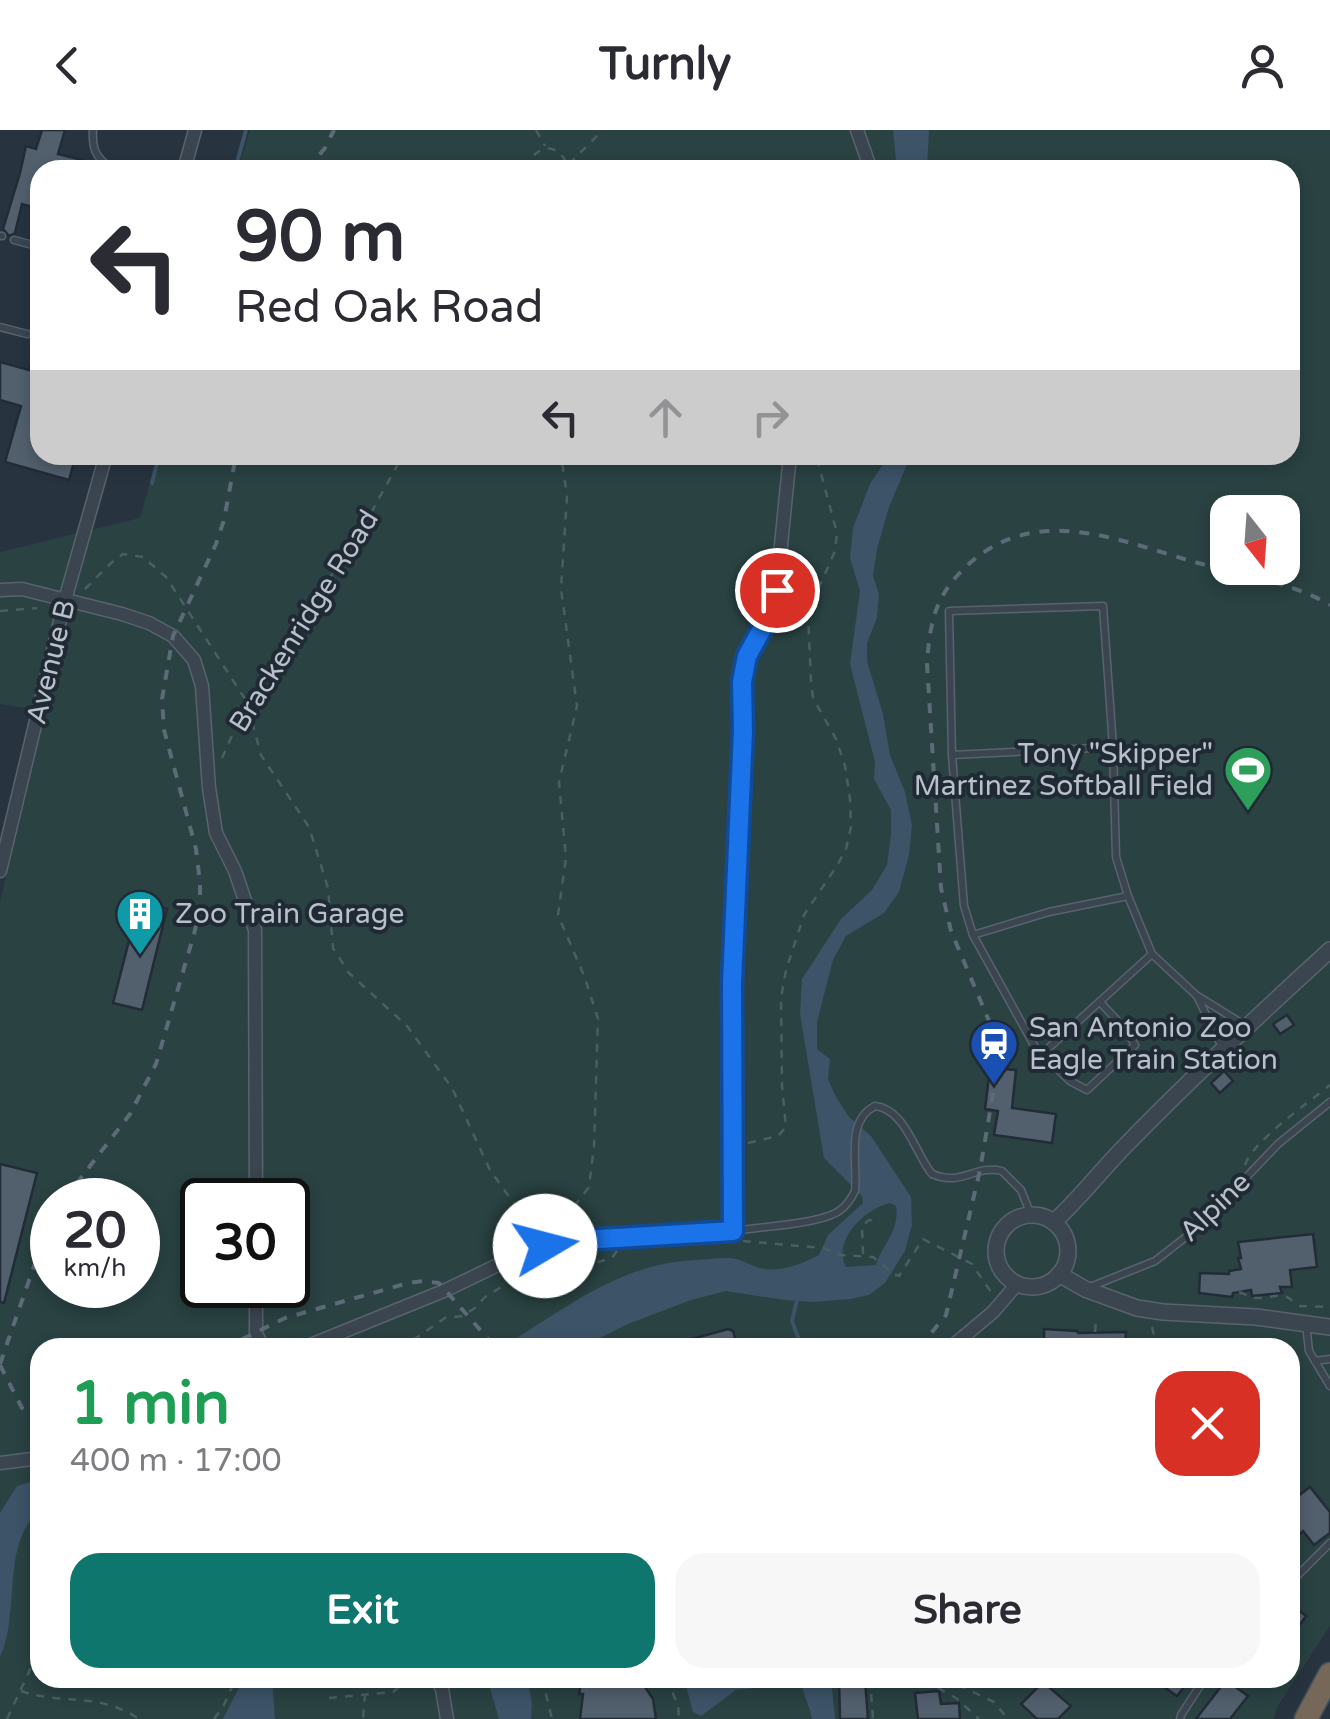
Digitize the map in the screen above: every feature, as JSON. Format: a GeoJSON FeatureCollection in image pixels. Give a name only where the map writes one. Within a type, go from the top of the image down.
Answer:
{"type":"FeatureCollection","features":[{"type":"Feature","properties":{"kind":"highway"},"geometry":{"type":"LineString","coordinates":[[1306,1719],[1330,1674]]}},
{"type":"Feature","properties":{"kind":"street"},"geometry":{"type":"LineString","coordinates":[[187,160],[195,130]]}},
{"type":"Feature","properties":{"kind":"street"},"geometry":{"type":"LineString","coordinates":[[857,130],[868,160]]}},
{"type":"Feature","properties":{"kind":"street","name":"Avenue B"},"geometry":{"type":"LineString","coordinates":[[0,871],[65,600],[103,465]]}},
{"type":"Feature","properties":{"kind":"street"},"geometry":{"type":"LineString","coordinates":[[328,1338],[545,1246],[737,1230],[732,983],[742,682],[747,656],[775,605],[789,465]]}},
{"type":"Feature","properties":{"kind":"street","name":"Brackenridge Road"},"geometry":{"type":"LineString","coordinates":[[0,590],[22,588],[122,614],[174,636],[194,660],[202,686],[208,788],[216,833],[235,871],[255,930],[256,1178]]}},
{"type":"Feature","properties":{"kind":"street"},"geometry":{"type":"LineString","coordinates":[[1054,1222],[1223,1048],[1330,950]]}},
{"type":"Feature","properties":{"kind":"street"},"geometry":{"type":"LineString","coordinates":[[1031,1215],[1054,1222],[1068,1241],[1066,1264],[1060,1274],[1037,1286],[1018,1283],[1005,1274],[997,1257],[998,1238],[1009,1223],[1031,1215]]}},
{"type":"Feature","properties":{"kind":"street"},"geometry":{"type":"LineString","coordinates":[[1060,1274],[1085,1289],[1138,1308],[1330,1327]]}},
{"type":"Feature","properties":{"kind":"street"},"geometry":{"type":"LineString","coordinates":[[962,1338],[1002,1303],[1018,1283]]}},
{"type":"Feature","properties":{"kind":"street"},"geometry":{"type":"LineString","coordinates":[[256,1308],[259,1338]]}},
{"type":"Feature","properties":{"kind":"street"},"geometry":{"type":"LineString","coordinates":[[0,1462],[30,1459]]}},
{"type":"Feature","properties":{"kind":"street"},"geometry":{"type":"LineString","coordinates":[[441,1688],[447,1719]]}},
{"type":"Feature","properties":{"kind":"lane"},"geometry":{"type":"LineString","coordinates":[[93,130],[94,150],[99,160]]}},
{"type":"Feature","properties":{"kind":"lane"},"geometry":{"type":"LineString","coordinates":[[14,240],[30,244]]}},
{"type":"Feature","properties":{"kind":"lane"},"geometry":{"type":"LineString","coordinates":[[0,327],[27,334]]}},
{"type":"Feature","properties":{"kind":"lane"},"geometry":{"type":"LineString","coordinates":[[1100,1002],[1135,1045],[1088,1090],[1070,1081],[1035,1047],[974,935],[964,906],[952,755],[949,611],[1104,606],[1116,856],[1128,896],[1152,954],[1196,995],[1247,1026]]}},
{"type":"Feature","properties":{"kind":"lane"},"geometry":{"type":"LineString","coordinates":[[952,755],[1113,747]]}},
{"type":"Feature","properties":{"kind":"lane"},"geometry":{"type":"LineString","coordinates":[[974,935],[1049,912],[1128,896]]}},
{"type":"Feature","properties":{"kind":"lane"},"geometry":{"type":"LineString","coordinates":[[1042,1054],[1152,954]]}},
{"type":"Feature","properties":{"kind":"lane"},"geometry":{"type":"LineString","coordinates":[[1196,995],[1223,1048]]}},
{"type":"Feature","properties":{"kind":"lane","name":"Alpine"},"geometry":{"type":"LineString","coordinates":[[1085,1289],[1156,1261],[1200,1226],[1278,1144],[1330,1102]]}},
{"type":"Feature","properties":{"kind":"lane"},"geometry":{"type":"LineString","coordinates":[[737,1230],[823,1218],[840,1210],[855,1191],[858,1123],[864,1112],[874,1106],[888,1110],[900,1121],[936,1177],[956,1179],[995,1168],[1021,1190],[1031,1215]]}},
{"type":"Feature","properties":{"kind":"lane"},"geometry":{"type":"LineString","coordinates":[[1306,1322],[1308,1351],[1330,1386]]}},
{"type":"Feature","properties":{"kind":"lane"},"geometry":{"type":"LineString","coordinates":[[1315,1361],[1330,1360]]}},
{"type":"Feature","properties":{"kind":"lane"},"geometry":{"type":"LineString","coordinates":[[1300,1573],[1330,1543]]}},
{"type":"Feature","properties":{"kind":"lane"},"geometry":{"type":"LineString","coordinates":[[1180,1719],[1199,1688]]}},
{"type":"Feature","properties":{"kind":"path"},"geometry":{"type":"LineString","coordinates":[[536,130],[546,148]]}},
{"type":"Feature","properties":{"kind":"path"},"geometry":{"type":"LineString","coordinates":[[575,160],[603,130]]}},
{"type":"Feature","properties":{"kind":"path"},"geometry":{"type":"LineString","coordinates":[[530,160],[546,148],[558,151],[566,160]]}},
{"type":"Feature","properties":{"kind":"path","name":"Brackenridge Road"},"geometry":{"type":"LineString","coordinates":[[208,788],[247,702],[362,530],[398,465]]}},
{"type":"Feature","properties":{"kind":"path"},"geometry":{"type":"LineString","coordinates":[[80,593],[123,554],[143,556],[166,577],[247,702],[261,755],[310,827],[328,888],[332,948],[349,973],[407,1026],[452,1088],[490,1170],[545,1246],[588,1187],[594,1146],[598,1019],[558,915],[566,858],[559,782],[577,706],[561,589],[567,496],[562,465]]}},
{"type":"Feature","properties":{"kind":"path"},"geometry":{"type":"LineString","coordinates":[[745,1143],[778,1136],[786,1127],[781,998],[786,970],[804,916],[846,849],[850,827],[845,766],[836,739],[813,698],[811,682],[808,613],[835,551],[836,533],[819,465]]}},
{"type":"Feature","properties":{"kind":"path"},"geometry":{"type":"LineString","coordinates":[[0,610],[36,608]]}},
{"type":"Feature","properties":{"kind":"path"},"geometry":{"type":"LineString","coordinates":[[863,1256],[862,1226],[869,1220],[880,1222]]}},
{"type":"Feature","properties":{"kind":"path"},"geometry":{"type":"LineString","coordinates":[[737,1230],[740,1241],[873,1257],[900,1276],[924,1238],[972,1264],[1002,1303]]}},
{"type":"Feature","properties":{"kind":"path"},"geometry":{"type":"LineString","coordinates":[[416,1338],[445,1318],[462,1316],[527,1270],[538,1267],[568,1271],[612,1258],[618,1249]]}},
{"type":"Feature","properties":{"kind":"path"},"geometry":{"type":"LineString","coordinates":[[1238,1292],[1252,1298],[1286,1296],[1294,1306],[1330,1307]]}},
{"type":"Feature","properties":{"kind":"path"},"geometry":{"type":"LineString","coordinates":[[1095,1338],[1096,1319]]}},
{"type":"Feature","properties":{"kind":"path"},"geometry":{"type":"LineString","coordinates":[[1152,1326],[1154,1338]]}},
{"type":"Feature","properties":{"kind":"path"},"geometry":{"type":"LineString","coordinates":[[7,1719],[30,1669]]}},
{"type":"Feature","properties":{"kind":"path"},"geometry":{"type":"LineString","coordinates":[[214,1719],[232,1688]]}},
{"type":"Feature","properties":{"kind":"path"},"geometry":{"type":"LineString","coordinates":[[363,1688],[363,1719]]}},
{"type":"Feature","properties":{"kind":"path"},"geometry":{"type":"LineString","coordinates":[[329,1698],[393,1692],[398,1688]]}},
{"type":"Feature","properties":{"kind":"path"},"geometry":{"type":"LineString","coordinates":[[544,1688],[552,1719]]}},
{"type":"Feature","properties":{"kind":"path"},"geometry":{"type":"LineString","coordinates":[[670,1688],[679,1719]]}},
{"type":"Feature","properties":{"kind":"path"},"geometry":{"type":"LineString","coordinates":[[871,1688],[873,1719]]}},
{"type":"Feature","properties":{"kind":"path"},"geometry":{"type":"LineString","coordinates":[[938,1688],[979,1719]]}},
{"type":"Feature","properties":{"kind":"path"},"geometry":{"type":"LineString","coordinates":[[965,1688],[994,1702],[1008,1719]]}},
{"type":"Feature","properties":{"kind":"path"},"geometry":{"type":"LineString","coordinates":[[20,1691],[40,1698],[106,1703],[139,1718]]}},
{"type":"Feature","properties":{"kind":"green space"},"geometry":{"type":"Polygon","coordinates":[[[250,130],[1330,130],[1330,1626],[1300,1672],[1300,1338],[30,1338],[30,1688],[1289,1688],[1274,1719],[0,1719],[0,902],[44,711],[0,704],[0,552],[140,518],[155,465],[1300,465],[1300,160],[241,160],[250,130]]]}},
{"type":"Feature","properties":{"kind":"water"},"geometry":{"type":"Polygon","coordinates":[[[893,130],[929,130],[928,160],[896,160],[893,130]]]}},
{"type":"Feature","properties":{"kind":"water"},"geometry":{"type":"Polygon","coordinates":[[[882,465],[907,465],[877,549],[873,576],[879,594],[877,618],[867,643],[867,661],[890,755],[905,792],[912,825],[909,855],[899,892],[884,913],[846,936],[833,960],[817,1022],[817,1049],[830,1059],[828,1079],[836,1097],[849,1117],[871,1136],[911,1197],[912,1225],[905,1251],[885,1283],[869,1295],[813,1302],[726,1291],[691,1300],[600,1338],[517,1338],[611,1282],[658,1265],[730,1258],[775,1269],[805,1262],[819,1255],[828,1235],[863,1203],[862,1196],[824,1158],[800,1014],[802,979],[841,919],[872,890],[887,865],[891,834],[891,810],[874,779],[875,762],[850,664],[860,591],[850,558],[853,528],[870,484],[882,465]],[[890,1203],[861,1219],[843,1247],[846,1267],[876,1265],[897,1215],[896,1206],[890,1203]]]}},
{"type":"Feature","properties":{"kind":"water"},"geometry":{"type":"Polygon","coordinates":[[[30,1482],[30,1522],[15,1560],[9,1620],[0,1657],[0,1513],[17,1486],[30,1482]]]}},
{"type":"Feature","properties":{"kind":"water"},"geometry":{"type":"Polygon","coordinates":[[[239,1688],[273,1688],[275,1719],[223,1719],[239,1688]]]}},
{"type":"Feature","properties":{"kind":"water"},"geometry":{"type":"Polygon","coordinates":[[[490,1688],[529,1688],[531,1719],[499,1719],[490,1688]]]}},
{"type":"Feature","properties":{"kind":"water"},"geometry":{"type":"Polygon","coordinates":[[[687,1688],[757,1688],[736,1690],[701,1716],[693,1712],[687,1688]]]}},
{"type":"Feature","properties":{"kind":"water"},"geometry":{"type":"Polygon","coordinates":[[[803,1688],[832,1688],[835,1719],[812,1719],[803,1688]]]}},
{"type":"Feature","properties":{"kind":"building"},"geometry":{"type":"Polygon","coordinates":[[[42,130],[65,130],[58,154],[83,160],[30,160],[30,206],[22,204],[15,233],[9,236],[3,229],[26,146],[36,149],[42,130]]]}},
{"type":"Feature","properties":{"kind":"building"},"geometry":{"type":"Polygon","coordinates":[[[0,362],[29,370],[30,366],[30,465],[73,465],[69,480],[5,462],[21,406],[0,400],[0,362]]]}},
{"type":"Feature","properties":{"kind":"building","name":"Zoo Train Garage"},"geometry":{"type":"Polygon","coordinates":[[[139,902],[167,909],[142,1010],[113,1003],[139,902]]]}},
{"type":"Feature","properties":{"kind":"building"},"geometry":{"type":"Polygon","coordinates":[[[1287,1015],[1294,1025],[1280,1034],[1273,1024],[1287,1015]]]}},
{"type":"Feature","properties":{"kind":"building"},"geometry":{"type":"Polygon","coordinates":[[[990,1068],[1016,1070],[1012,1108],[1056,1114],[1052,1143],[994,1135],[998,1111],[985,1109],[990,1068]]]}},
{"type":"Feature","properties":{"kind":"building"},"geometry":{"type":"Polygon","coordinates":[[[1224,1071],[1233,1081],[1220,1093],[1211,1083],[1224,1071]]]}},
{"type":"Feature","properties":{"kind":"building"},"geometry":{"type":"Polygon","coordinates":[[[0,1164],[37,1173],[36,1178],[30,1178],[30,1201],[4,1303],[0,1302],[0,1164]]]}},
{"type":"Feature","properties":{"kind":"building"},"geometry":{"type":"Polygon","coordinates":[[[1313,1234],[1317,1267],[1290,1270],[1292,1287],[1280,1287],[1282,1293],[1252,1296],[1251,1290],[1233,1293],[1232,1297],[1199,1293],[1200,1273],[1229,1274],[1241,1269],[1238,1242],[1313,1234]]]}},
{"type":"Feature","properties":{"kind":"building"},"geometry":{"type":"Polygon","coordinates":[[[728,1329],[735,1338],[696,1338],[728,1329]]]}},
{"type":"Feature","properties":{"kind":"building"},"geometry":{"type":"Polygon","coordinates":[[[1044,1329],[1126,1332],[1126,1338],[1044,1338],[1044,1329]]]}},
{"type":"Feature","properties":{"kind":"building"},"geometry":{"type":"Polygon","coordinates":[[[1310,1487],[1330,1512],[1330,1533],[1314,1545],[1303,1531],[1300,1534],[1300,1494],[1310,1487]]]}},
{"type":"Feature","properties":{"kind":"building"},"geometry":{"type":"Polygon","coordinates":[[[580,1688],[646,1688],[653,1699],[656,1719],[580,1719],[583,1694],[579,1694],[580,1688]]]}},
{"type":"Feature","properties":{"kind":"building"},"geometry":{"type":"Polygon","coordinates":[[[839,1688],[866,1688],[868,1719],[840,1719],[839,1688]]]}},
{"type":"Feature","properties":{"kind":"building"},"geometry":{"type":"Polygon","coordinates":[[[1037,1688],[1050,1688],[1071,1706],[1058,1719],[1037,1719],[1021,1704],[1037,1688]]]}},
{"type":"Feature","properties":{"kind":"building"},"geometry":{"type":"Polygon","coordinates":[[[1165,1688],[1183,1688],[1177,1696],[1165,1688]]]}},
{"type":"Feature","properties":{"kind":"building"},"geometry":{"type":"Polygon","coordinates":[[[1220,1688],[1237,1688],[1248,1696],[1230,1719],[1196,1719],[1220,1688]]]}},
{"type":"Feature","properties":{"kind":"building"},"geometry":{"type":"Polygon","coordinates":[[[939,1691],[941,1704],[959,1703],[960,1719],[918,1719],[915,1693],[939,1691]]]}},
{"type":"Feature","properties":{"kind":"waterway"},"geometry":{"type":"LineString","coordinates":[[238,160],[246,130]]}},
{"type":"Feature","properties":{"kind":"waterway"},"geometry":{"type":"LineString","coordinates":[[152,483],[156,465]]}},
{"type":"Feature","properties":{"kind":"waterway"},"geometry":{"type":"LineString","coordinates":[[797,1300],[792,1321],[798,1338]]}},
{"type":"Feature","properties":{"kind":"railway"},"geometry":{"type":"LineString","coordinates":[[315,160],[334,130]]}},
{"type":"Feature","properties":{"kind":"railway"},"geometry":{"type":"LineString","coordinates":[[81,1178],[130,1114],[156,1064],[200,909],[196,849],[164,730],[162,699],[173,636],[216,544],[234,465]]}},
{"type":"Feature","properties":{"kind":"railway"},"geometry":{"type":"LineString","coordinates":[[927,1338],[946,1315],[980,1170],[997,1070],[992,1028],[951,931],[941,888],[927,664],[930,633],[942,596],[959,573],[997,544],[1025,534],[1053,531],[1111,538],[1283,585],[1330,605]]}},
{"type":"Feature","properties":{"kind":"railway"},"geometry":{"type":"LineString","coordinates":[[0,1364],[30,1278]]}},
{"type":"Feature","properties":{"kind":"railway"},"geometry":{"type":"LineString","coordinates":[[244,1338],[285,1318],[423,1281],[439,1283],[487,1338]]}},
{"type":"Feature","properties":{"kind":"railway"},"geometry":{"type":"LineString","coordinates":[[0,1365],[22,1408],[30,1412]]}},
{"type":"Feature","properties":{"kind":"place","name":"Tony \"Skipper\" Martinez Softball Field"},"geometry":{"type":"Point","coordinates":[1248,812]}},
{"type":"Feature","properties":{"kind":"place","name":"Zoo Train Garage"},"geometry":{"type":"Point","coordinates":[140,956]}},
{"type":"Feature","properties":{"kind":"place","name":"San Antonio Zoo Eagle Train Station"},"geometry":{"type":"Point","coordinates":[994,1086]}},
{"type":"Feature","properties":{"kind":"route"},"geometry":{"type":"LineString","coordinates":[[545,1246],[733,1231],[732,983],[742,682],[747,656],[775,605],[777,590]]}}]}
